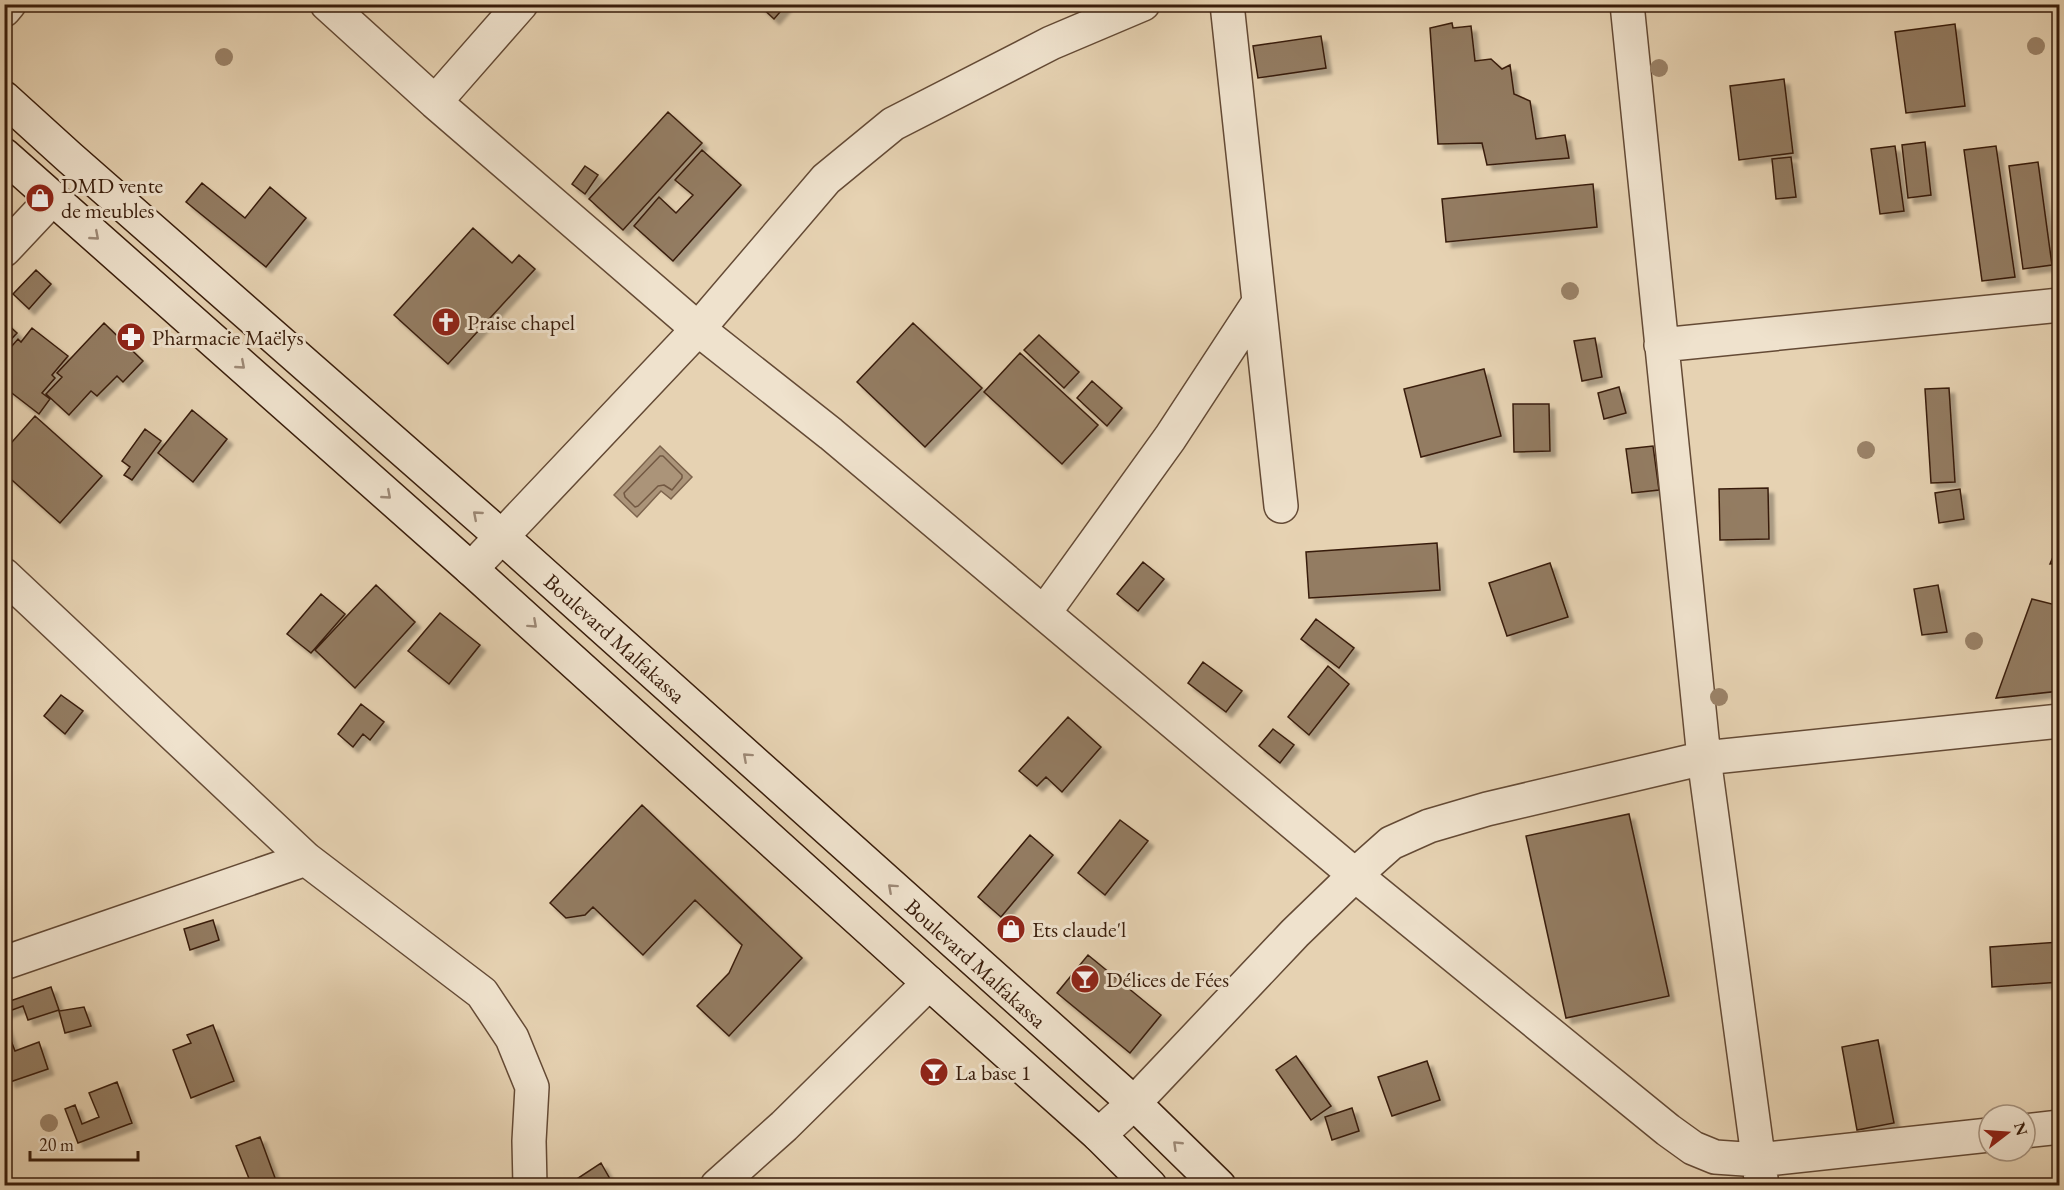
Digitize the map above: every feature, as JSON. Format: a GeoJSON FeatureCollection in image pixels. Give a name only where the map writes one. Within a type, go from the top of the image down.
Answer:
{"type":"FeatureCollection","features":[{"type":"Feature","properties":{"kind":"street"},"geometry":{"type":"LineString","coordinates":[[4,10],[9,4]]}},
{"type":"Feature","properties":{"kind":"street"},"geometry":{"type":"LineString","coordinates":[[327,4],[435,102],[698,329],[831,434],[1355,875],[1693,1148],[1761,1173],[1977,1137]]}},
{"type":"Feature","properties":{"kind":"street"},"geometry":{"type":"LineString","coordinates":[[435,102],[521,4]]}},
{"type":"Feature","properties":{"kind":"street"},"geometry":{"type":"LineString","coordinates":[[471,569],[698,329],[826,179],[893,124],[1051,43],[1143,4]]}},
{"type":"Feature","properties":{"kind":"street"},"geometry":{"type":"LineString","coordinates":[[1227,4],[1281,506]]}},
{"type":"Feature","properties":{"kind":"street"},"geometry":{"type":"LineString","coordinates":[[1627,4],[1660,345],[1704,758],[1761,1173]]}},
{"type":"Feature","properties":{"kind":"street","name":"Boulevard Malfakassa"},"geometry":{"type":"LineString","coordinates":[[4,98],[502,537],[1134,1103],[1219,1185]]}},
{"type":"Feature","properties":{"kind":"street","name":"Boulevard Malfakassa"},"geometry":{"type":"LineString","coordinates":[[4,155],[471,569],[1099,1135],[1150,1185]]}},
{"type":"Feature","properties":{"kind":"street"},"geometry":{"type":"LineString","coordinates":[[4,250],[52,199]]}},
{"type":"Feature","properties":{"kind":"street"},"geometry":{"type":"LineString","coordinates":[[1044,613],[1170,438],[1259,302]]}},
{"type":"Feature","properties":{"kind":"street"},"geometry":{"type":"LineString","coordinates":[[1660,345],[2060,305]]}},
{"type":"Feature","properties":{"kind":"street"},"geometry":{"type":"LineString","coordinates":[[4,574],[306,859],[482,993],[512,1038],[532,1087],[529,1141],[530,1185]]}},
{"type":"Feature","properties":{"kind":"street"},"geometry":{"type":"LineString","coordinates":[[1099,1135],[1134,1103],[1295,933],[1355,875],[1390,843],[1429,826],[1487,809],[1704,758],[2060,721]]}},
{"type":"Feature","properties":{"kind":"street"},"geometry":{"type":"LineString","coordinates":[[4,963],[306,859]]}},
{"type":"Feature","properties":{"kind":"street"},"geometry":{"type":"LineString","coordinates":[[717,1185],[784,1126],[929,983]]}},
{"type":"Feature","properties":{"kind":"street"},"geometry":{"type":"LineString","coordinates":[[2037,1130],[2060,1127]]}},
{"type":"Feature","properties":{"kind":"water"},"geometry":{"type":"Polygon","coordinates":[[[660,446],[692,477],[671,499],[661,491],[637,517],[614,495],[660,446]]]}},
{"type":"Feature","properties":{"kind":"building"},"geometry":{"type":"Polygon","coordinates":[[[758,4],[787,4],[774,19],[758,4]]]}},
{"type":"Feature","properties":{"kind":"building"},"geometry":{"type":"Polygon","coordinates":[[[1452,23],[1453,28],[1471,26],[1475,61],[1491,59],[1502,69],[1510,65],[1514,94],[1530,101],[1536,139],[1565,135],[1569,158],[1487,165],[1482,143],[1438,144],[1430,28],[1452,23]]]}},
{"type":"Feature","properties":{"kind":"building"},"geometry":{"type":"Polygon","coordinates":[[[1955,24],[1965,106],[1906,113],[1895,32],[1955,24]]]}},
{"type":"Feature","properties":{"kind":"building"},"geometry":{"type":"Polygon","coordinates":[[[1321,36],[1326,68],[1258,78],[1253,46],[1321,36]]]}},
{"type":"Feature","properties":{"kind":"building"},"geometry":{"type":"Polygon","coordinates":[[[1784,79],[1793,153],[1739,160],[1730,86],[1784,79]]]}},
{"type":"Feature","properties":{"kind":"building"},"geometry":{"type":"Polygon","coordinates":[[[668,112],[702,143],[623,230],[589,199],[668,112]]]}},
{"type":"Feature","properties":{"kind":"building"},"geometry":{"type":"Polygon","coordinates":[[[1925,142],[1931,195],[1908,198],[1902,145],[1925,142]]]}},
{"type":"Feature","properties":{"kind":"building"},"geometry":{"type":"Polygon","coordinates":[[[1895,146],[1904,211],[1880,214],[1871,149],[1895,146]]]}},
{"type":"Feature","properties":{"kind":"building"},"geometry":{"type":"Polygon","coordinates":[[[1996,146],[2015,277],[1982,281],[1964,150],[1996,146]]]}},
{"type":"Feature","properties":{"kind":"building"},"geometry":{"type":"Polygon","coordinates":[[[702,150],[741,185],[673,261],[634,226],[659,197],[676,213],[693,195],[675,180],[702,150]]]}},
{"type":"Feature","properties":{"kind":"building"},"geometry":{"type":"Polygon","coordinates":[[[1791,157],[1796,197],[1776,199],[1772,159],[1791,157]]]}},
{"type":"Feature","properties":{"kind":"building"},"geometry":{"type":"Polygon","coordinates":[[[2038,162],[2052,265],[2023,269],[2009,166],[2038,162]]]}},
{"type":"Feature","properties":{"kind":"building"},"geometry":{"type":"Polygon","coordinates":[[[585,166],[598,175],[585,194],[572,184],[585,166]]]}},
{"type":"Feature","properties":{"kind":"building"},"geometry":{"type":"Polygon","coordinates":[[[202,183],[245,218],[270,187],[306,218],[266,267],[186,202],[202,183]]]}},
{"type":"Feature","properties":{"kind":"building"},"geometry":{"type":"Polygon","coordinates":[[[1593,184],[1597,227],[1446,242],[1442,199],[1593,184]]]}},
{"type":"Feature","properties":{"kind":"building"},"geometry":{"type":"Polygon","coordinates":[[[473,228],[512,263],[519,255],[535,269],[448,364],[394,315],[473,228]]]}},
{"type":"Feature","properties":{"kind":"building"},"geometry":{"type":"Polygon","coordinates":[[[36,270],[51,284],[29,309],[13,294],[36,270]]]}},
{"type":"Feature","properties":{"kind":"building"},"geometry":{"type":"Polygon","coordinates":[[[4,321],[17,333],[4,347],[4,321]]]}},
{"type":"Feature","properties":{"kind":"building"},"geometry":{"type":"Polygon","coordinates":[[[104,323],[143,361],[123,382],[117,376],[97,396],[91,391],[69,415],[46,394],[62,377],[57,373],[104,323]]]}},
{"type":"Feature","properties":{"kind":"building"},"geometry":{"type":"Polygon","coordinates":[[[913,323],[982,388],[925,447],[857,382],[913,323]]]}},
{"type":"Feature","properties":{"kind":"building"},"geometry":{"type":"Polygon","coordinates":[[[32,328],[68,356],[52,375],[55,378],[42,393],[50,399],[39,414],[4,387],[4,355],[18,339],[21,342],[32,328]]]}},
{"type":"Feature","properties":{"kind":"building"},"geometry":{"type":"Polygon","coordinates":[[[1039,335],[1079,372],[1064,388],[1024,350],[1039,335]]]}},
{"type":"Feature","properties":{"kind":"building"},"geometry":{"type":"Polygon","coordinates":[[[1595,338],[1602,377],[1582,381],[1574,341],[1595,338]]]}},
{"type":"Feature","properties":{"kind":"building"},"geometry":{"type":"Polygon","coordinates":[[[1020,353],[1098,425],[1062,464],[984,392],[1020,353]]]}},
{"type":"Feature","properties":{"kind":"building"},"geometry":{"type":"Polygon","coordinates":[[[1484,369],[1501,436],[1421,457],[1404,389],[1484,369]]]}},
{"type":"Feature","properties":{"kind":"building"},"geometry":{"type":"Polygon","coordinates":[[[1092,381],[1122,408],[1107,426],[1077,398],[1092,381]]]}},
{"type":"Feature","properties":{"kind":"building"},"geometry":{"type":"Polygon","coordinates":[[[1619,387],[1626,413],[1604,419],[1598,393],[1619,387]]]}},
{"type":"Feature","properties":{"kind":"building"},"geometry":{"type":"Polygon","coordinates":[[[1949,388],[1955,482],[1931,483],[1925,389],[1949,388]]]}},
{"type":"Feature","properties":{"kind":"building"},"geometry":{"type":"Polygon","coordinates":[[[1513,404],[1549,404],[1550,451],[1514,452],[1513,404]]]}},
{"type":"Feature","properties":{"kind":"building"},"geometry":{"type":"Polygon","coordinates":[[[192,410],[227,439],[193,482],[158,453],[192,410]]]}},
{"type":"Feature","properties":{"kind":"building"},"geometry":{"type":"Polygon","coordinates":[[[35,416],[102,476],[60,523],[4,473],[4,451],[35,416]]]}},
{"type":"Feature","properties":{"kind":"building"},"geometry":{"type":"Polygon","coordinates":[[[145,429],[161,441],[132,480],[124,475],[130,467],[122,461],[145,429]]]}},
{"type":"Feature","properties":{"kind":"building"},"geometry":{"type":"Polygon","coordinates":[[[1653,446],[1659,490],[1632,493],[1626,449],[1653,446]]]}},
{"type":"Feature","properties":{"kind":"building"},"geometry":{"type":"Polygon","coordinates":[[[1768,488],[1769,539],[1720,540],[1719,489],[1768,488]]]}},
{"type":"Feature","properties":{"kind":"building"},"geometry":{"type":"Polygon","coordinates":[[[1960,489],[1964,519],[1939,523],[1935,493],[1960,489]]]}},
{"type":"Feature","properties":{"kind":"building"},"geometry":{"type":"Polygon","coordinates":[[[2060,541],[2060,563],[2050,564],[2060,541]]]}},
{"type":"Feature","properties":{"kind":"building"},"geometry":{"type":"Polygon","coordinates":[[[1437,543],[1440,590],[1309,598],[1306,552],[1437,543]]]}},
{"type":"Feature","properties":{"kind":"building"},"geometry":{"type":"Polygon","coordinates":[[[1143,562],[1164,579],[1138,611],[1117,594],[1143,562]]]}},
{"type":"Feature","properties":{"kind":"building"},"geometry":{"type":"Polygon","coordinates":[[[1550,563],[1568,617],[1507,636],[1489,583],[1550,563]]]}},
{"type":"Feature","properties":{"kind":"building"},"geometry":{"type":"Polygon","coordinates":[[[376,585],[415,622],[355,688],[315,650],[376,585]]]}},
{"type":"Feature","properties":{"kind":"building"},"geometry":{"type":"Polygon","coordinates":[[[1938,585],[1947,632],[1922,635],[1914,589],[1938,585]]]}},
{"type":"Feature","properties":{"kind":"building"},"geometry":{"type":"Polygon","coordinates":[[[321,594],[345,614],[311,653],[287,634],[321,594]]]}},
{"type":"Feature","properties":{"kind":"building"},"geometry":{"type":"Polygon","coordinates":[[[2032,599],[2060,606],[2060,691],[1996,698],[2032,599]]]}},
{"type":"Feature","properties":{"kind":"building"},"geometry":{"type":"Polygon","coordinates":[[[440,613],[480,645],[449,684],[408,651],[440,613]]]}},
{"type":"Feature","properties":{"kind":"building"},"geometry":{"type":"Polygon","coordinates":[[[1316,619],[1354,648],[1339,668],[1301,639],[1316,619]]]}},
{"type":"Feature","properties":{"kind":"building"},"geometry":{"type":"Polygon","coordinates":[[[1203,662],[1242,691],[1226,712],[1188,683],[1203,662]]]}},
{"type":"Feature","properties":{"kind":"building"},"geometry":{"type":"Polygon","coordinates":[[[1328,666],[1349,684],[1309,735],[1288,717],[1328,666]]]}},
{"type":"Feature","properties":{"kind":"building"},"geometry":{"type":"Polygon","coordinates":[[[61,695],[83,711],[65,734],[44,716],[61,695]]]}},
{"type":"Feature","properties":{"kind":"building"},"geometry":{"type":"Polygon","coordinates":[[[361,704],[384,722],[370,740],[363,734],[353,747],[338,734],[361,704]]]}},
{"type":"Feature","properties":{"kind":"building"},"geometry":{"type":"Polygon","coordinates":[[[1068,717],[1101,747],[1062,792],[1046,777],[1037,786],[1019,771],[1068,717]]]}},
{"type":"Feature","properties":{"kind":"building"},"geometry":{"type":"Polygon","coordinates":[[[1273,729],[1294,745],[1280,763],[1259,746],[1273,729]]]}},
{"type":"Feature","properties":{"kind":"building"},"geometry":{"type":"Polygon","coordinates":[[[642,805],[802,958],[729,1036],[697,1006],[729,973],[742,945],[695,900],[643,955],[593,907],[585,915],[566,918],[550,903],[642,805]]]}},
{"type":"Feature","properties":{"kind":"building"},"geometry":{"type":"Polygon","coordinates":[[[1629,814],[1669,996],[1566,1018],[1526,836],[1629,814]]]}},
{"type":"Feature","properties":{"kind":"building"},"geometry":{"type":"Polygon","coordinates":[[[1120,820],[1148,841],[1105,895],[1078,873],[1120,820]]]}},
{"type":"Feature","properties":{"kind":"building"},"geometry":{"type":"Polygon","coordinates":[[[1030,835],[1053,855],[1001,917],[978,897],[1030,835]]]}},
{"type":"Feature","properties":{"kind":"building"},"geometry":{"type":"Polygon","coordinates":[[[213,920],[219,940],[190,950],[184,929],[213,920]]]}},
{"type":"Feature","properties":{"kind":"building"},"geometry":{"type":"Polygon","coordinates":[[[2060,942],[2060,982],[1992,987],[1990,947],[2060,942]]]}},
{"type":"Feature","properties":{"kind":"building"},"geometry":{"type":"Polygon","coordinates":[[[1088,955],[1161,1015],[1130,1053],[1057,993],[1088,955]]]}},
{"type":"Feature","properties":{"kind":"building"},"geometry":{"type":"Polygon","coordinates":[[[51,987],[59,1010],[28,1020],[23,1006],[4,1013],[4,1003],[51,987]]]}},
{"type":"Feature","properties":{"kind":"building"},"geometry":{"type":"Polygon","coordinates":[[[84,1007],[91,1026],[65,1033],[59,1011],[84,1007]]]}},
{"type":"Feature","properties":{"kind":"building"},"geometry":{"type":"Polygon","coordinates":[[[4,1022],[15,1051],[39,1042],[48,1069],[10,1082],[4,1066],[4,1022]]]}},
{"type":"Feature","properties":{"kind":"building"},"geometry":{"type":"Polygon","coordinates":[[[213,1025],[234,1081],[191,1098],[173,1050],[191,1043],[187,1035],[213,1025]]]}},
{"type":"Feature","properties":{"kind":"building"},"geometry":{"type":"Polygon","coordinates":[[[1878,1040],[1894,1123],[1857,1130],[1842,1047],[1878,1040]]]}},
{"type":"Feature","properties":{"kind":"building"},"geometry":{"type":"Polygon","coordinates":[[[1296,1056],[1331,1106],[1311,1120],[1276,1070],[1296,1056]]]}},
{"type":"Feature","properties":{"kind":"building"},"geometry":{"type":"Polygon","coordinates":[[[1427,1061],[1440,1100],[1392,1116],[1378,1077],[1427,1061]]]}},
{"type":"Feature","properties":{"kind":"building"},"geometry":{"type":"Polygon","coordinates":[[[117,1082],[132,1123],[78,1143],[65,1109],[75,1105],[82,1124],[99,1117],[89,1093],[117,1082]]]}},
{"type":"Feature","properties":{"kind":"building"},"geometry":{"type":"Polygon","coordinates":[[[1352,1108],[1359,1131],[1332,1140],[1325,1117],[1352,1108]]]}},
{"type":"Feature","properties":{"kind":"building"},"geometry":{"type":"Polygon","coordinates":[[[260,1137],[278,1186],[252,1186],[236,1146],[260,1137]]]}},
{"type":"Feature","properties":{"kind":"building"},"geometry":{"type":"Polygon","coordinates":[[[601,1163],[614,1186],[566,1186],[601,1163]]]}},
{"type":"Feature","properties":{"kind":"place","name":"DMD vente de meubles"},"geometry":{"type":"Point","coordinates":[40,198]}},
{"type":"Feature","properties":{"kind":"place","name":"Praise chapel"},"geometry":{"type":"Point","coordinates":[446,322]}},
{"type":"Feature","properties":{"kind":"place","name":"Pharmacie Maëlys"},"geometry":{"type":"Point","coordinates":[131,337]}},
{"type":"Feature","properties":{"kind":"place","name":"Ets claude'l"},"geometry":{"type":"Point","coordinates":[1011,929]}},
{"type":"Feature","properties":{"kind":"place","name":"Délices de Fées"},"geometry":{"type":"Point","coordinates":[1085,979]}},
{"type":"Feature","properties":{"kind":"place","name":"La base 1"},"geometry":{"type":"Point","coordinates":[934,1072]}}]}
